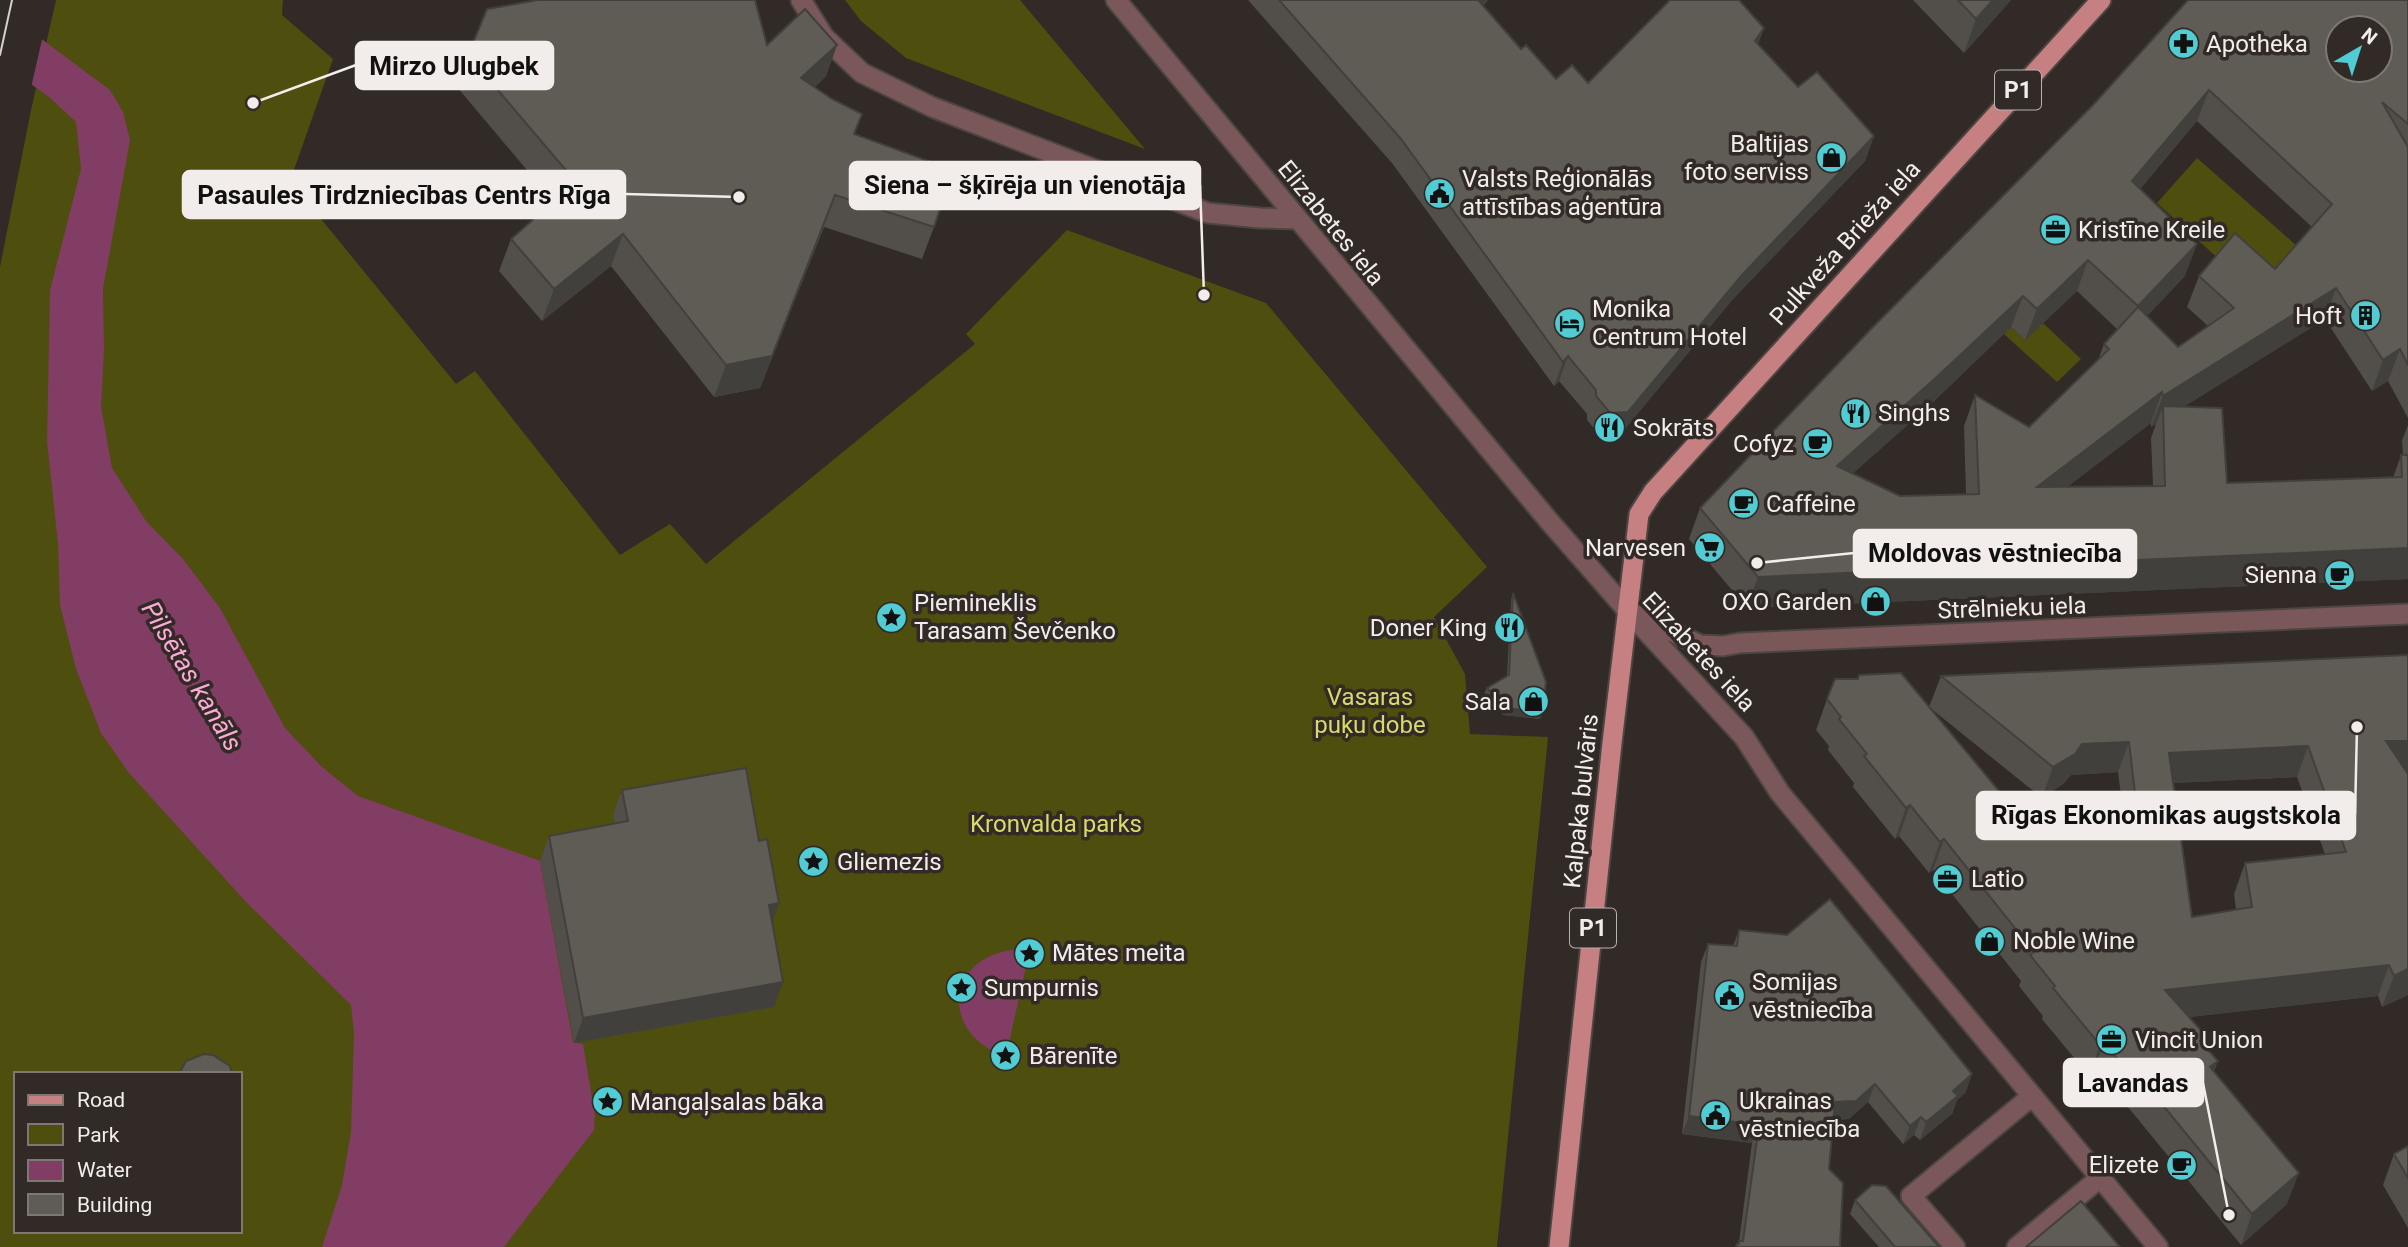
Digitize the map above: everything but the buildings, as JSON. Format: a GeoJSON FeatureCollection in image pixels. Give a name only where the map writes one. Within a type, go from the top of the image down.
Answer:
{"type":"FeatureCollection","features":[{"type":"Feature","properties":{"kind":"main road","name":"Pulkveža Brieža iela"},"geometry":{"type":"LineString","coordinates":[[1627,610],[1639,514],[1653,492],[2101,0]]}},
{"type":"Feature","properties":{"kind":"main road","name":"Kalpaka bulvāris"},"geometry":{"type":"LineString","coordinates":[[1559,1247],[1627,610]]}},
{"type":"Feature","properties":{"kind":"street"},"geometry":{"type":"LineString","coordinates":[[802,0],[824,37],[862,73],[932,107],[1208,213],[1296,219]]}},
{"type":"Feature","properties":{"kind":"street","name":"Elizabetes iela"},"geometry":{"type":"LineString","coordinates":[[1116,0],[1540,511],[1744,737],[1780,793],[2158,1247]]}},
{"type":"Feature","properties":{"kind":"street","name":"Strēlnieku iela"},"geometry":{"type":"LineString","coordinates":[[1627,610],[1700,645],[1723,646],[1740,643],[2408,614]]}},
{"type":"Feature","properties":{"kind":"street"},"geometry":{"type":"LineString","coordinates":[[1955,1247],[1912,1196],[2032,1096]]}},
{"type":"Feature","properties":{"kind":"street"},"geometry":{"type":"LineString","coordinates":[[2017,1247],[2101,1177]]}},
{"type":"Feature","properties":{"kind":"green space","name":"Kronvalda parks"},"geometry":{"type":"Polygon","coordinates":[[[56,0],[283,0],[282,15],[333,59],[290,181],[456,384],[475,371],[620,555],[670,524],[706,564],[975,344],[966,334],[1067,230],[1266,303],[1487,567],[1434,617],[1465,674],[1470,734],[1548,737],[1497,1247],[0,1247],[0,267],[56,0]]]}},
{"type":"Feature","properties":{"kind":"green space"},"geometry":{"type":"Polygon","coordinates":[[[845,0],[1020,0],[1145,149],[906,58],[861,21],[845,0]]]}},
{"type":"Feature","properties":{"kind":"green space"},"geometry":{"type":"Polygon","coordinates":[[[2197,158],[2305,253],[2264,300],[2157,203],[2197,158]]]}},
{"type":"Feature","properties":{"kind":"green space"},"geometry":{"type":"Polygon","coordinates":[[[2043,323],[2081,359],[2057,382],[2004,334],[2011,327],[2025,340],[2043,323]]]}},
{"type":"Feature","properties":{"kind":"water","name":"Pilsētas kanāls"},"geometry":{"type":"Polygon","coordinates":[[[0,8],[110,90],[123,112],[130,140],[103,289],[101,407],[112,468],[146,521],[183,559],[220,608],[285,728],[322,767],[358,796],[540,861],[573,1042],[583,1044],[595,1116],[594,1130],[504,1247],[322,1247],[342,1185],[351,1132],[354,1033],[351,1005],[246,902],[129,773],[101,733],[76,669],[60,605],[58,544],[47,441],[50,290],[81,169],[76,122],[49,97],[0,62],[0,8]]]}},
{"type":"Feature","properties":{"kind":"water"},"geometry":{"type":"Polygon","coordinates":[[[1012,950],[1029,953],[1006,1056],[985,1046],[970,1032],[961,1016],[959,999],[963,982],[973,968],[990,956],[1012,950]]]}},
{"type":"Feature","properties":{"kind":"pier"},"geometry":{"type":"Polygon","coordinates":[[[0,4],[43,35],[31,88],[0,67],[0,4]]]}},
{"type":"Feature","properties":{"kind":"tram line"},"geometry":{"type":"LineString","coordinates":[[0,55],[12,0]]}},
{"type":"Feature","properties":{"kind":"place","name":"Apotheka"},"geometry":{"type":"Point","coordinates":[2183,44]}},
{"type":"Feature","properties":{"kind":"place","name":"Mirzo Ulugbek"},"geometry":{"type":"Point","coordinates":[253,103]}},
{"type":"Feature","properties":{"kind":"place","name":"Baltijas foto serviss"},"geometry":{"type":"Point","coordinates":[1832,158]}},
{"type":"Feature","properties":{"kind":"place","name":"Valsts Reģionālās attīstības aģentūra"},"geometry":{"type":"Point","coordinates":[1439,193]}},
{"type":"Feature","properties":{"kind":"place","name":"Pasaules Tirdzniecības Centrs Rīga"},"geometry":{"type":"Point","coordinates":[739,197]}},
{"type":"Feature","properties":{"kind":"place","name":"Kristīne Kreile"},"geometry":{"type":"Point","coordinates":[2055,230]}},
{"type":"Feature","properties":{"kind":"place","name":"Siena – šķīrēja un vienotāja"},"geometry":{"type":"Point","coordinates":[1204,295]}},
{"type":"Feature","properties":{"kind":"place","name":"Hoft"},"geometry":{"type":"Point","coordinates":[2365,316]}},
{"type":"Feature","properties":{"kind":"place","name":"Monika Centrum Hotel"},"geometry":{"type":"Point","coordinates":[1569,323]}},
{"type":"Feature","properties":{"kind":"place","name":"Singhs"},"geometry":{"type":"Point","coordinates":[1855,413]}},
{"type":"Feature","properties":{"kind":"place","name":"Sokrāts"},"geometry":{"type":"Point","coordinates":[1610,428]}},
{"type":"Feature","properties":{"kind":"place","name":"Cofyz"},"geometry":{"type":"Point","coordinates":[1817,444]}},
{"type":"Feature","properties":{"kind":"place","name":"Caffeine"},"geometry":{"type":"Point","coordinates":[1743,504]}},
{"type":"Feature","properties":{"kind":"place","name":"Narvesen"},"geometry":{"type":"Point","coordinates":[1709,548]}},
{"type":"Feature","properties":{"kind":"place","name":"Moldovas vēstniecība"},"geometry":{"type":"Point","coordinates":[1757,563]}},
{"type":"Feature","properties":{"kind":"place","name":"Sienna"},"geometry":{"type":"Point","coordinates":[2340,575]}},
{"type":"Feature","properties":{"kind":"place","name":"OXO Garden"},"geometry":{"type":"Point","coordinates":[1875,602]}},
{"type":"Feature","properties":{"kind":"place","name":"Piemineklis Tarasam Ševčenko"},"geometry":{"type":"Point","coordinates":[891,617]}},
{"type":"Feature","properties":{"kind":"place","name":"Doner King"},"geometry":{"type":"Point","coordinates":[1510,628]}},
{"type":"Feature","properties":{"kind":"place","name":"Sala"},"geometry":{"type":"Point","coordinates":[1534,702]}},
{"type":"Feature","properties":{"kind":"place","name":"Rīgas Ekonomikas augstskola"},"geometry":{"type":"Point","coordinates":[2357,727]}},
{"type":"Feature","properties":{"kind":"place","name":"Gliemezis"},"geometry":{"type":"Point","coordinates":[814,862]}},
{"type":"Feature","properties":{"kind":"place","name":"Latio"},"geometry":{"type":"Point","coordinates":[1948,879]}},
{"type":"Feature","properties":{"kind":"place","name":"Noble Wine"},"geometry":{"type":"Point","coordinates":[1990,941]}},
{"type":"Feature","properties":{"kind":"place","name":"Mātes meita"},"geometry":{"type":"Point","coordinates":[1029,953]}},
{"type":"Feature","properties":{"kind":"place","name":"Sumpurnis"},"geometry":{"type":"Point","coordinates":[961,988]}},
{"type":"Feature","properties":{"kind":"place","name":"Somijas vēstniecība"},"geometry":{"type":"Point","coordinates":[1729,996]}},
{"type":"Feature","properties":{"kind":"place","name":"Vincit Union"},"geometry":{"type":"Point","coordinates":[2112,1040]}},
{"type":"Feature","properties":{"kind":"place","name":"Bārenīte"},"geometry":{"type":"Point","coordinates":[1006,1056]}},
{"type":"Feature","properties":{"kind":"place","name":"Mangaļsalas bāka"},"geometry":{"type":"Point","coordinates":[607,1102]}},
{"type":"Feature","properties":{"kind":"place","name":"Ukrainas vēstniecība"},"geometry":{"type":"Point","coordinates":[1716,1115]}},
{"type":"Feature","properties":{"kind":"place","name":"Elizete"},"geometry":{"type":"Point","coordinates":[2182,1165]}},
{"type":"Feature","properties":{"kind":"place","name":"Lavandas"},"geometry":{"type":"Point","coordinates":[2229,1215]}},
{"type":"Feature","properties":{"kind":"park label","name":"Vasaras puķu dobe"},"geometry":{"type":"Point","coordinates":[1370,711]}}]}
